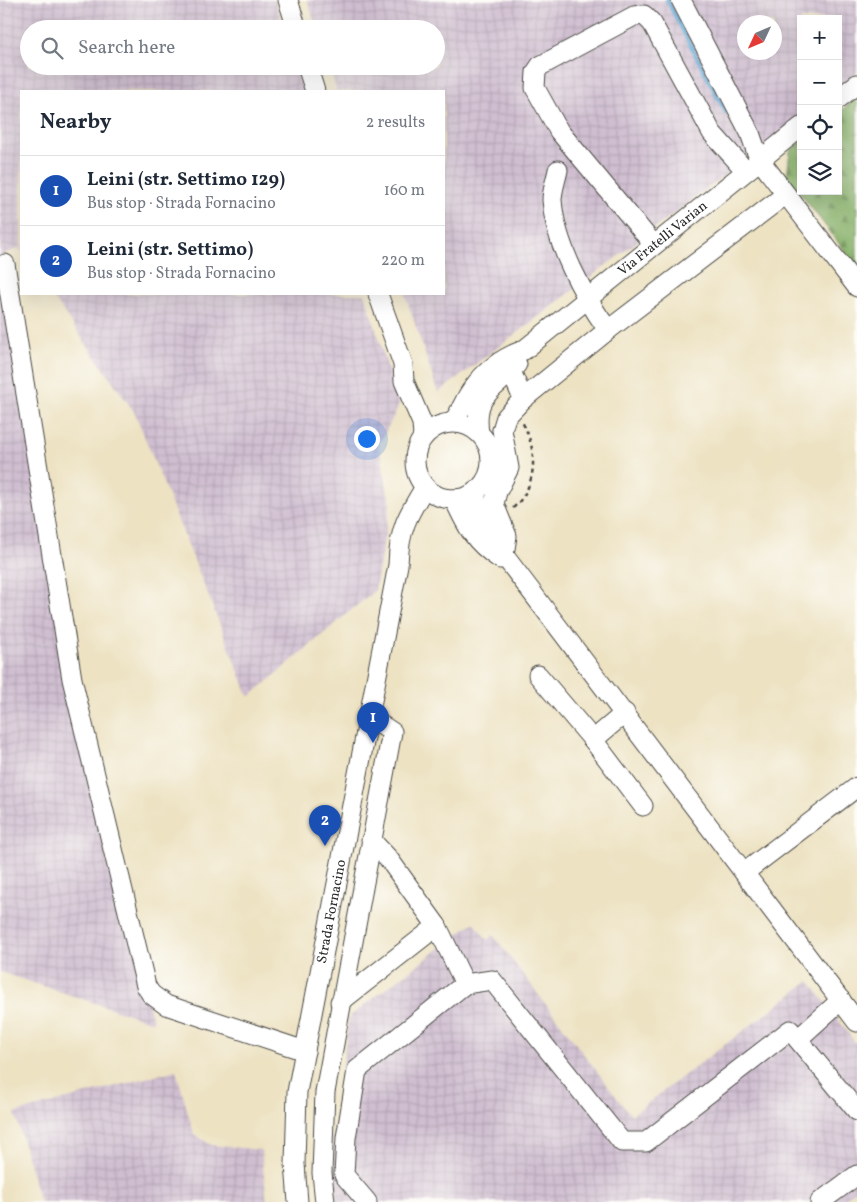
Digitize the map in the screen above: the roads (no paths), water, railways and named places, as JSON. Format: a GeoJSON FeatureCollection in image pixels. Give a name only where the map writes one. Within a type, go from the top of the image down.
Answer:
{"type":"FeatureCollection","features":[{"type":"Feature","properties":{"kind":"street"},"geometry":{"type":"LineString","coordinates":[[288,0],[294,20]]}},
{"type":"Feature","properties":{"kind":"street"},"geometry":{"type":"LineString","coordinates":[[681,0],[750,133],[752,164]]}},
{"type":"Feature","properties":{"kind":"street"},"geometry":{"type":"LineString","coordinates":[[654,245],[559,131],[535,88],[536,72],[540,66],[634,16],[644,15],[652,23],[712,133],[752,164],[785,195],[857,287]]}},
{"type":"Feature","properties":{"kind":"street"},"geometry":{"type":"LineString","coordinates":[[310,75],[314,90]]}},
{"type":"Feature","properties":{"kind":"street"},"geometry":{"type":"LineString","coordinates":[[842,96],[857,84]]}},
{"type":"Feature","properties":{"kind":"street","name":"Via Fratelli Varian"},"geometry":{"type":"LineString","coordinates":[[479,433],[477,416],[481,402],[505,367],[507,356],[524,350],[752,164],[797,130]]}},
{"type":"Feature","properties":{"kind":"street"},"geometry":{"type":"LineString","coordinates":[[558,170],[552,200],[572,268],[586,300],[608,330]]}},
{"type":"Feature","properties":{"kind":"street"},"geometry":{"type":"LineString","coordinates":[[504,555],[507,536],[494,504],[497,492],[509,468],[509,458],[502,430],[506,418],[523,399],[608,330],[785,195]]}},
{"type":"Feature","properties":{"kind":"street"},"geometry":{"type":"LineString","coordinates":[[5,264],[72,679],[146,986],[151,994],[166,1005],[305,1051]]}},
{"type":"Feature","properties":{"kind":"street"},"geometry":{"type":"LineString","coordinates":[[378,295],[403,364],[412,377],[428,409],[450,423]]}},
{"type":"Feature","properties":{"kind":"street"},"geometry":{"type":"LineString","coordinates":[[403,364],[404,381],[422,423],[423,437]]}},
{"type":"Feature","properties":{"kind":"street"},"geometry":{"type":"LineString","coordinates":[[505,367],[523,399]]}},
{"type":"Feature","properties":{"kind":"street","name":"Via Fratelli Varian"},"geometry":{"type":"LineString","coordinates":[[450,423],[472,389],[484,375],[505,367]]}},
{"type":"Feature","properties":{"kind":"street"},"geometry":{"type":"LineString","coordinates":[[449,499],[466,497],[476,491],[488,476],[491,456],[487,444],[479,433],[462,424],[438,425],[423,437],[416,452],[415,468],[425,487],[449,499],[478,544],[515,570]]}},
{"type":"Feature","properties":{"kind":"street","name":"Strada Fornacino"},"geometry":{"type":"LineString","coordinates":[[298,1202],[295,1130],[297,1092],[398,565],[402,527],[425,487]]}},
{"type":"Feature","properties":{"kind":"street"},"geometry":{"type":"LineString","coordinates":[[476,491],[476,507],[480,521],[504,555],[746,872],[857,1022]]}},
{"type":"Feature","properties":{"kind":"street","name":"Strada Fornacino"},"geometry":{"type":"LineString","coordinates":[[398,565],[419,514],[432,502],[449,499]]}},
{"type":"Feature","properties":{"kind":"street"},"geometry":{"type":"LineString","coordinates":[[538,675],[593,740],[643,806]]}},
{"type":"Feature","properties":{"kind":"street"},"geometry":{"type":"LineString","coordinates":[[593,740],[625,713]]}},
{"type":"Feature","properties":{"kind":"street"},"geometry":{"type":"LineString","coordinates":[[325,1202],[322,1173],[325,1092],[340,1002],[392,732],[369,717]]}},
{"type":"Feature","properties":{"kind":"street"},"geometry":{"type":"LineString","coordinates":[[746,872],[857,787]]}},
{"type":"Feature","properties":{"kind":"street"},"geometry":{"type":"LineString","coordinates":[[371,840],[388,858],[437,926],[465,984]]}},
{"type":"Feature","properties":{"kind":"street"},"geometry":{"type":"LineString","coordinates":[[340,1002],[437,926]]}},
{"type":"Feature","properties":{"kind":"street"},"geometry":{"type":"LineString","coordinates":[[366,1202],[344,1175],[346,1138],[357,1070],[465,984],[492,980],[622,1142],[646,1142],[790,1030],[855,1103]]}},
{"type":"Feature","properties":{"kind":"street"},"geometry":{"type":"LineString","coordinates":[[798,1039],[840,1000]]}},
{"type":"Feature","properties":{"kind":"street"},"geometry":{"type":"LineString","coordinates":[[325,1109],[351,1107]]}},
{"type":"Feature","properties":{"kind":"street"},"geometry":{"type":"LineString","coordinates":[[820,1202],[857,1175]]}},
{"type":"Feature","properties":{"kind":"waterway"},"geometry":{"type":"LineString","coordinates":[[667,0],[726,113]]}},
{"type":"Feature","properties":{"kind":"place","name":"Leini (str. Settimo 129)"},"geometry":{"type":"Point","coordinates":[373,743]}},
{"type":"Feature","properties":{"kind":"place","name":"Leini (str. Settimo)"},"geometry":{"type":"Point","coordinates":[325,846]}}]}
